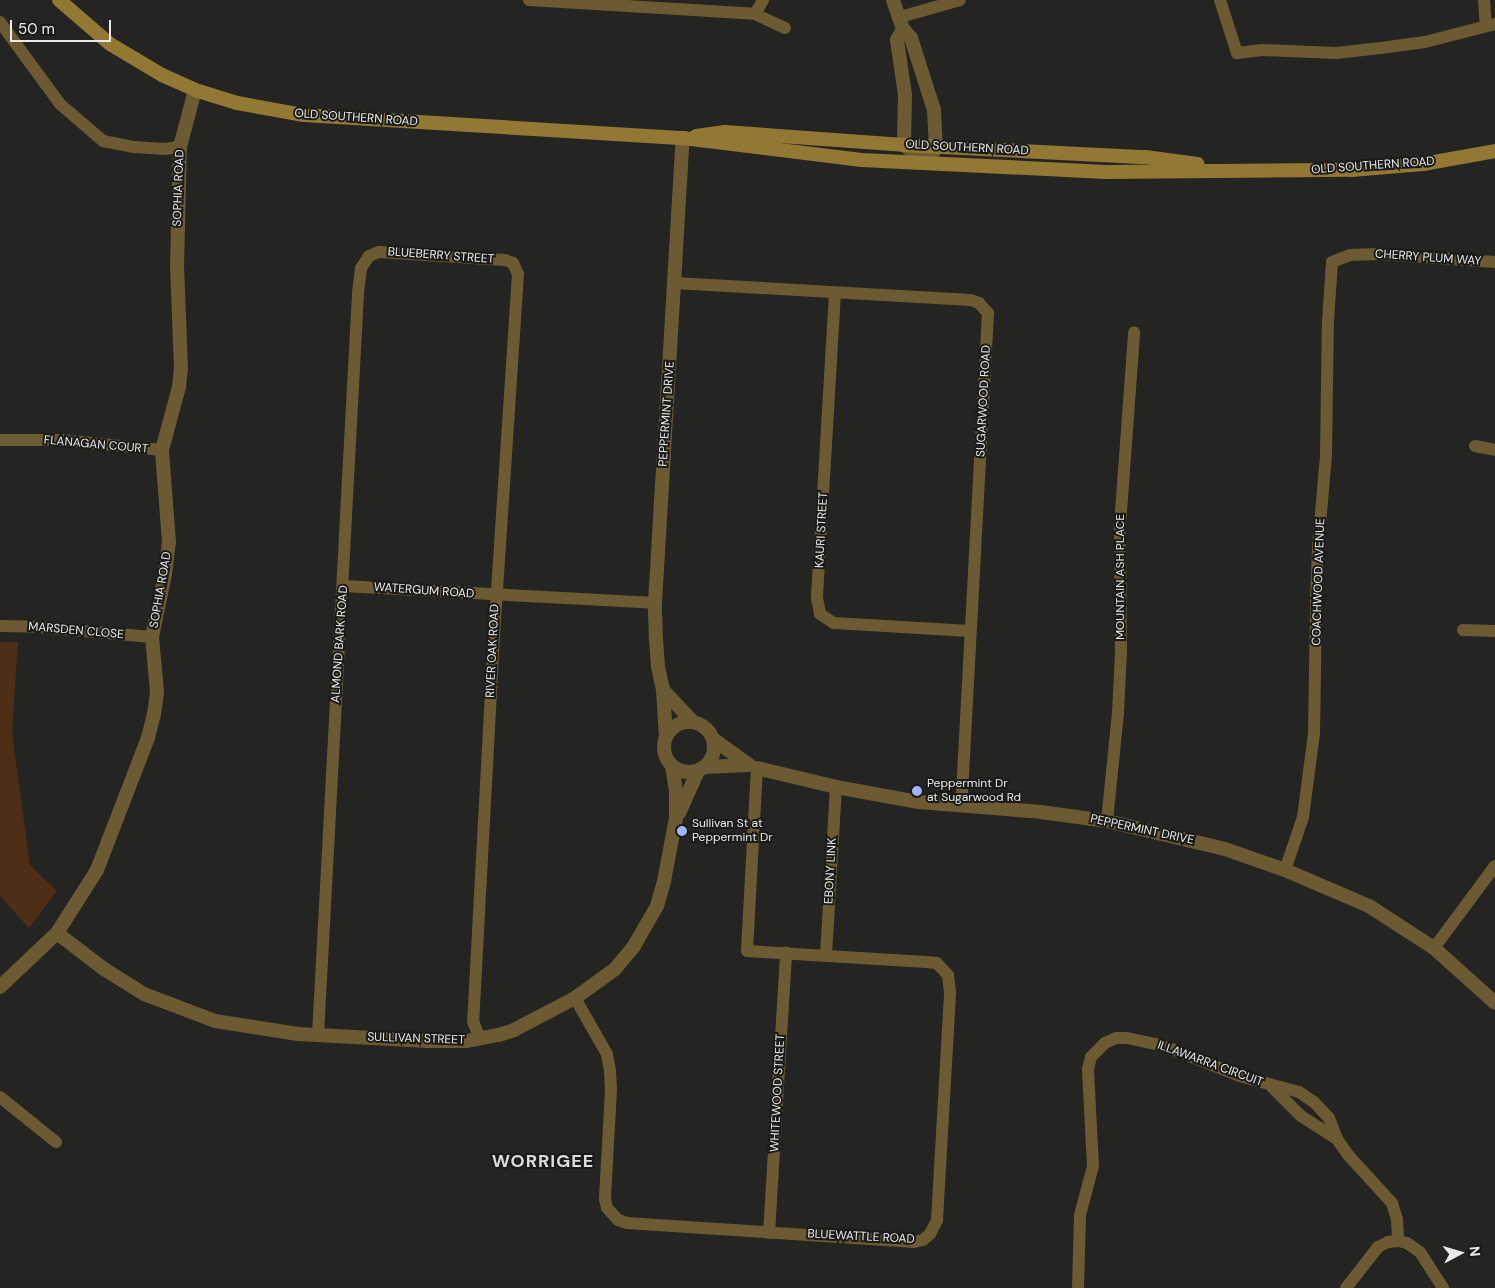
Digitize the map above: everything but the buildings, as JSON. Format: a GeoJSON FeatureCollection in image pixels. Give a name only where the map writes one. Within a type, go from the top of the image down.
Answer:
{"type":"FeatureCollection","features":[{"type":"Feature","properties":{"kind":"main road","name":"OLD SOUTHERN ROAD"},"geometry":{"type":"LineString","coordinates":[[59,0],[116,48],[162,75],[195,90],[252,107],[312,116],[683,138],[816,156],[1106,172],[1380,168],[1423,164],[1495,151]]}},
{"type":"Feature","properties":{"kind":"main road","name":"OLD SOUTHERN ROAD"},"geometry":{"type":"LineString","coordinates":[[683,138],[724,132],[936,147],[1145,157],[1250,170]]}},
{"type":"Feature","properties":{"kind":"street"},"geometry":{"type":"LineString","coordinates":[[529,0],[574,1],[755,14],[785,28]]}},
{"type":"Feature","properties":{"kind":"street"},"geometry":{"type":"LineString","coordinates":[[755,14],[763,0]]}},
{"type":"Feature","properties":{"kind":"street"},"geometry":{"type":"LineString","coordinates":[[894,0],[902,23],[911,38],[927,86],[935,121],[936,147],[926,163],[904,145],[905,95],[897,40],[902,23]]}},
{"type":"Feature","properties":{"kind":"street"},"geometry":{"type":"LineString","coordinates":[[902,23],[960,0]]}},
{"type":"Feature","properties":{"kind":"street"},"geometry":{"type":"LineString","coordinates":[[1220,0],[1237,53],[1262,50],[1336,53],[1425,42],[1491,25],[1484,0]]}},
{"type":"Feature","properties":{"kind":"street"},"geometry":{"type":"LineString","coordinates":[[0,22],[60,104],[103,140],[135,147],[165,149],[180,147]]}},
{"type":"Feature","properties":{"kind":"street","name":"SOPHIA ROAD"},"geometry":{"type":"LineString","coordinates":[[0,987],[57,933],[97,870],[148,738],[157,692],[152,637],[165,574],[169,542],[162,450],[180,378],[177,267],[180,147],[195,90]]}},
{"type":"Feature","properties":{"kind":"street","name":"PEPPERMINT DRIVE"},"geometry":{"type":"LineString","coordinates":[[666,737],[663,690],[658,668],[655,603],[683,138]]}},
{"type":"Feature","properties":{"kind":"street","name":"BLUEBERRY STREET"},"geometry":{"type":"LineString","coordinates":[[369,256],[379,252],[505,260],[513,264]]}},
{"type":"Feature","properties":{"kind":"street","name":"CHERRY PLUM WAY"},"geometry":{"type":"LineString","coordinates":[[1332,262],[1350,255],[1380,254],[1495,262]]}},
{"type":"Feature","properties":{"kind":"street","name":"ALMOND BARK ROAD"},"geometry":{"type":"LineString","coordinates":[[318,1035],[358,293],[361,268],[369,256]]}},
{"type":"Feature","properties":{"kind":"street","name":"COACHWOOD AVENUE"},"geometry":{"type":"LineString","coordinates":[[1285,870],[1303,817],[1314,734],[1318,547],[1326,456],[1328,321],[1332,262]]}},
{"type":"Feature","properties":{"kind":"street","name":"RIVER OAK ROAD"},"geometry":{"type":"LineString","coordinates":[[480,1039],[473,1021],[496,595],[518,274],[513,264]]}},
{"type":"Feature","properties":{"kind":"street","name":"SUGARWOOD ROAD"},"geometry":{"type":"LineString","coordinates":[[675,283],[971,300],[979,303],[988,314],[961,806]]}},
{"type":"Feature","properties":{"kind":"street","name":"KAURI STREET"},"geometry":{"type":"LineString","coordinates":[[835,293],[817,598],[820,614],[834,622],[970,631]]}},
{"type":"Feature","properties":{"kind":"street","name":"MOUNTAIN ASH PLACE"},"geometry":{"type":"LineString","coordinates":[[1107,821],[1119,695],[1121,651],[1120,525],[1134,332]]}},
{"type":"Feature","properties":{"kind":"street","name":"FLANAGAN COURT"},"geometry":{"type":"LineString","coordinates":[[0,440],[62,440],[162,450]]}},
{"type":"Feature","properties":{"kind":"street"},"geometry":{"type":"LineString","coordinates":[[1475,446],[1495,450]]}},
{"type":"Feature","properties":{"kind":"street","name":"WATERGUM ROAD"},"geometry":{"type":"LineString","coordinates":[[343,586],[655,603]]}},
{"type":"Feature","properties":{"kind":"street","name":"MARSDEN CLOSE"},"geometry":{"type":"LineString","coordinates":[[0,626],[39,627],[152,637]]}},
{"type":"Feature","properties":{"kind":"street"},"geometry":{"type":"LineString","coordinates":[[1463,630],[1495,631]]}},
{"type":"Feature","properties":{"kind":"street"},"geometry":{"type":"LineString","coordinates":[[663,690],[693,722],[705,728],[713,739],[713,754],[702,769],[684,772],[672,766],[664,753],[666,737],[677,725],[693,722]]}},
{"type":"Feature","properties":{"kind":"street","name":"PEPPERMINT DRIVE"},"geometry":{"type":"LineString","coordinates":[[713,739],[753,767]]}},
{"type":"Feature","properties":{"kind":"street","name":"SULLIVAN STREET"},"geometry":{"type":"LineString","coordinates":[[57,933],[104,969],[144,994],[215,1021],[260,1030],[449,1042],[480,1039],[514,1030],[575,998],[615,969],[646,928],[657,906],[664,881],[676,818],[676,791],[672,766]]}},
{"type":"Feature","properties":{"kind":"street","name":"PEPPERMINT DRIVE"},"geometry":{"type":"LineString","coordinates":[[702,769],[753,767],[836,787],[961,806],[1041,812],[1107,821],[1225,849],[1285,870],[1369,906],[1434,948],[1495,1003]]}},
{"type":"Feature","properties":{"kind":"street","name":"BLUEWATTLE ROAD"},"geometry":{"type":"LineString","coordinates":[[575,998],[607,1054],[610,1071],[612,1090],[605,1199],[612,1216],[627,1223],[914,1242],[930,1234],[937,1220],[950,992],[948,975],[937,963],[747,951],[753,767]]}},
{"type":"Feature","properties":{"kind":"street","name":"SULLIVAN STREET"},"geometry":{"type":"LineString","coordinates":[[676,818],[702,769]]}},
{"type":"Feature","properties":{"kind":"street","name":"EBONY LINK"},"geometry":{"type":"LineString","coordinates":[[826,956],[836,787]]}},
{"type":"Feature","properties":{"kind":"street"},"geometry":{"type":"LineString","coordinates":[[1434,948],[1495,866]]}},
{"type":"Feature","properties":{"kind":"street","name":"WHITEWOOD STREET"},"geometry":{"type":"LineString","coordinates":[[769,1233],[786,953]]}},
{"type":"Feature","properties":{"kind":"street","name":"ILLAWARRA CIRCUIT"},"geometry":{"type":"LineString","coordinates":[[1078,1288],[1080,1216],[1094,1166],[1088,1069],[1091,1058],[1098,1049],[1116,1038],[1137,1039],[1186,1053],[1240,1076],[1271,1086],[1299,1092],[1314,1102],[1329,1118],[1337,1139],[1364,1175],[1392,1203],[1397,1219],[1398,1241]]}},
{"type":"Feature","properties":{"kind":"street","name":"ILLAWARRA CIRCUIT"},"geometry":{"type":"LineString","coordinates":[[1271,1086],[1301,1116],[1337,1139]]}},
{"type":"Feature","properties":{"kind":"street"},"geometry":{"type":"LineString","coordinates":[[0,1097],[56,1142]]}},
{"type":"Feature","properties":{"kind":"street"},"geometry":{"type":"LineString","coordinates":[[1346,1288],[1378,1247],[1388,1242],[1398,1241],[1414,1246],[1420,1252],[1443,1288]]}},
{"type":"Feature","properties":{"kind":"shaded area"},"geometry":{"type":"Polygon","coordinates":[[[0,642],[18,642],[12,733],[30,865],[57,891],[29,928],[0,896],[0,642]]]}},
{"type":"Feature","properties":{"kind":"place","name":"Peppermint Dr at Sugarwood Rd"},"geometry":{"type":"Point","coordinates":[917,791]}},
{"type":"Feature","properties":{"kind":"place","name":"Sullivan St at Peppermint Dr"},"geometry":{"type":"Point","coordinates":[682,831]}},
{"type":"Feature","properties":{"kind":"district","name":"WORRIGEE"},"geometry":{"type":"Point","coordinates":[543,1161]}}]}
